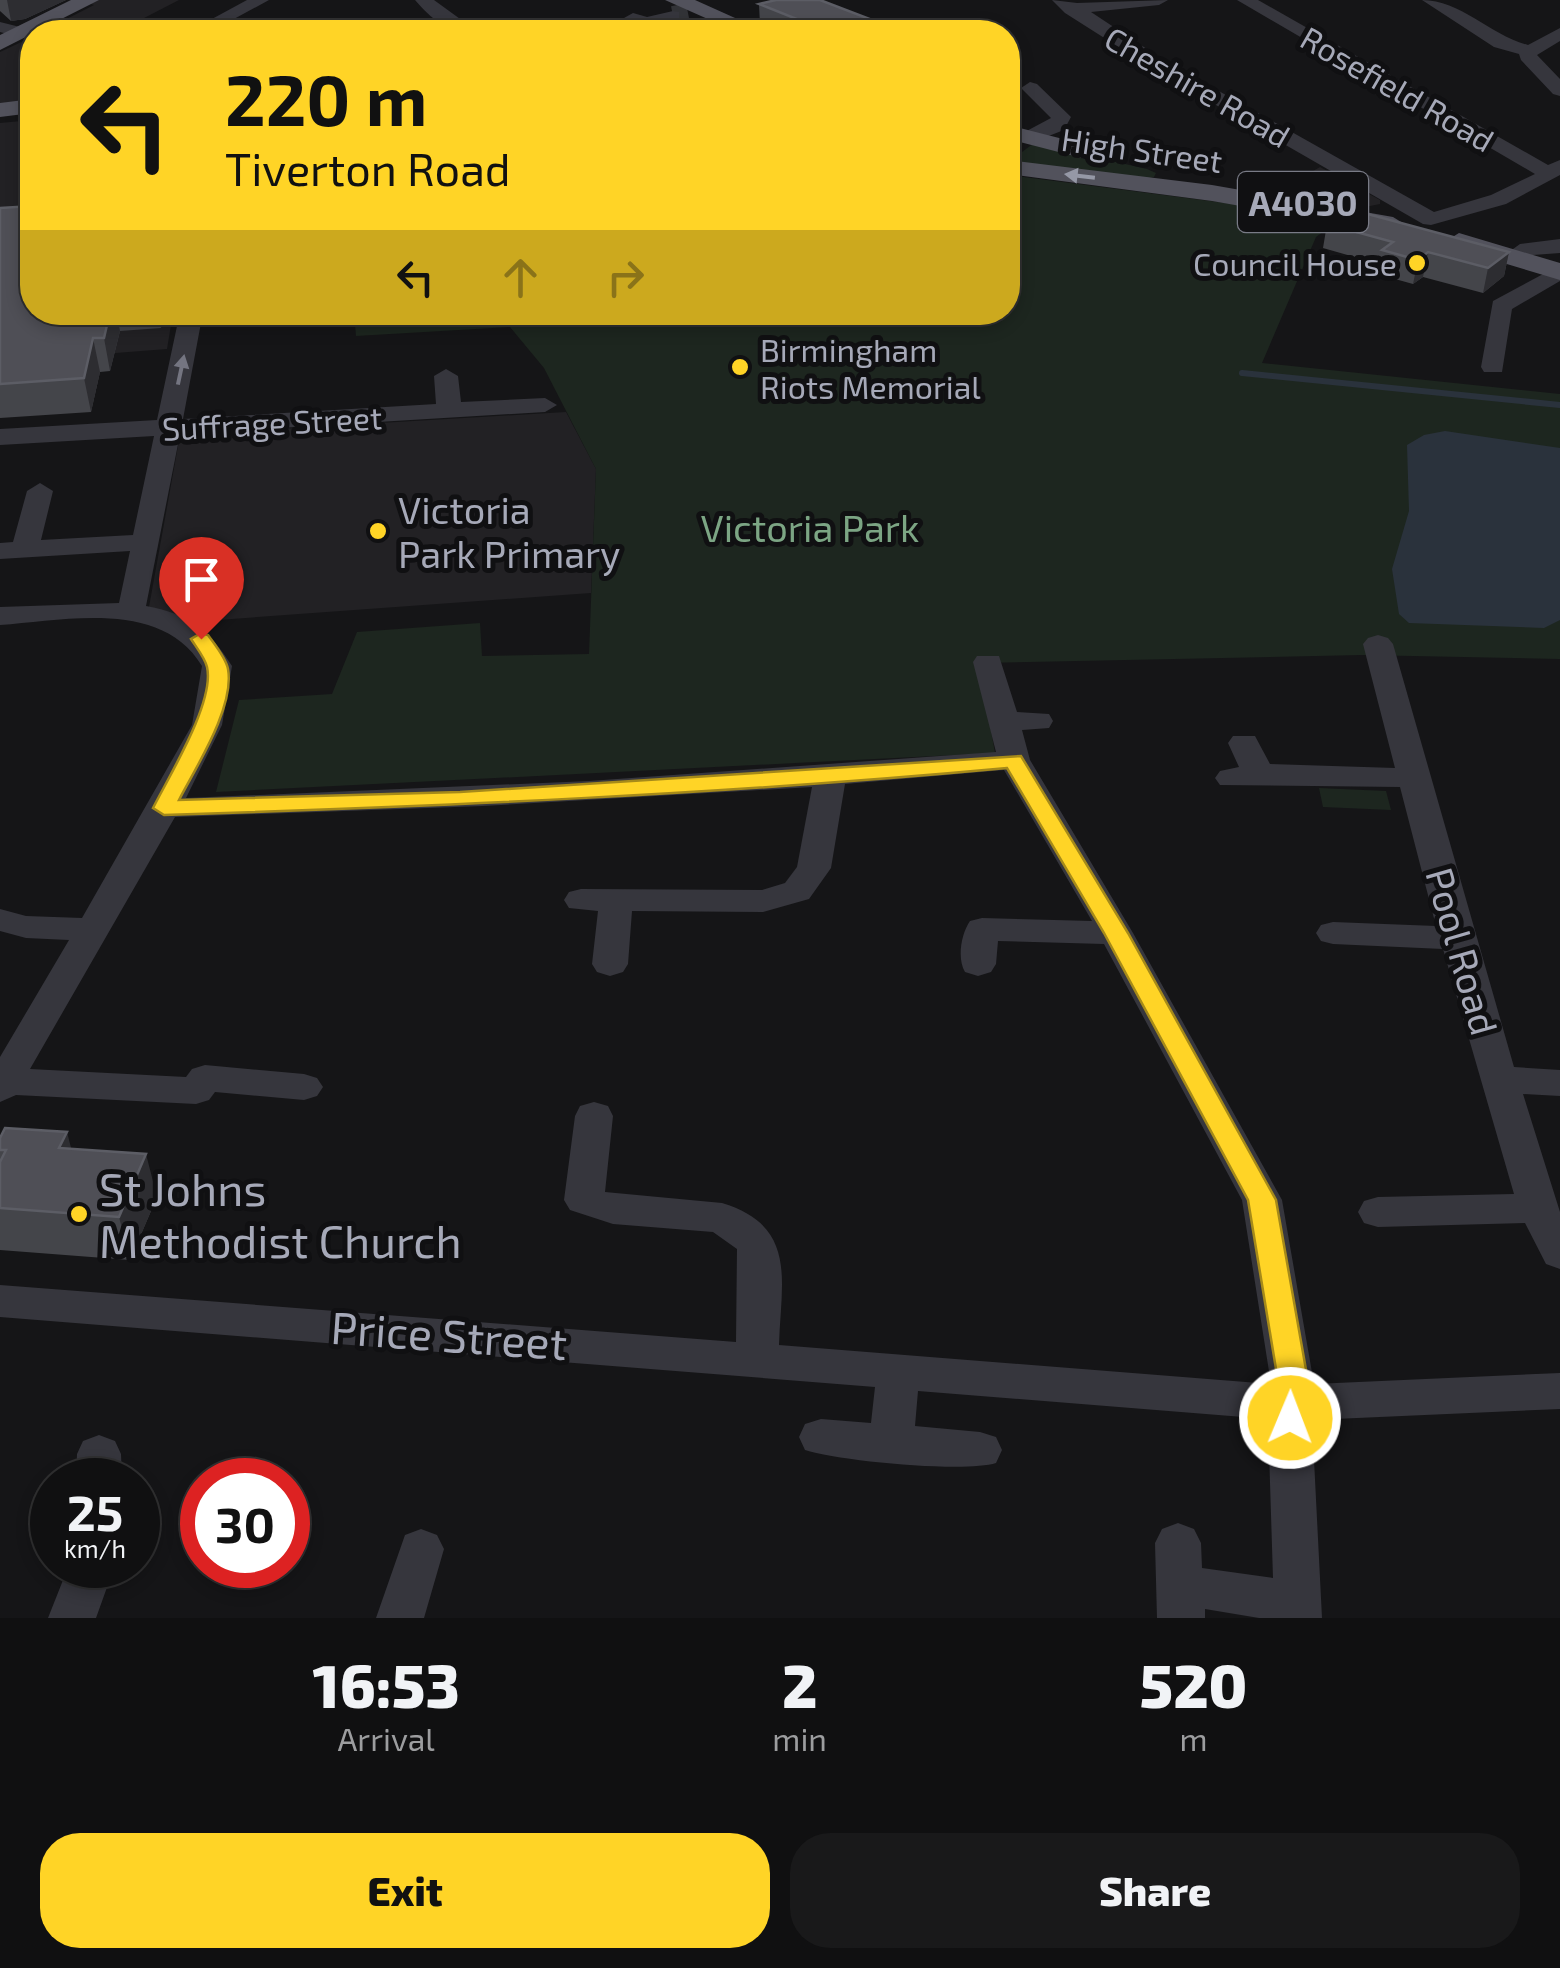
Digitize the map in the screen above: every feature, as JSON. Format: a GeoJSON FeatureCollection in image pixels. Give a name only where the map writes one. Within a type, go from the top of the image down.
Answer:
{"type":"FeatureCollection","features":[{"type":"Feature","properties":{"kind":"main road"},"geometry":{"type":"LineString","coordinates":[[48,20],[88,0]]}},
{"type":"Feature","properties":{"kind":"main road"},"geometry":{"type":"LineString","coordinates":[[684,10],[717,20]]}},
{"type":"Feature","properties":{"kind":"main road","name":"A4030"},"geometry":{"type":"LineString","coordinates":[[1020,136],[1155,177]]}},
{"type":"Feature","properties":{"kind":"main road","name":"High Street"},"geometry":{"type":"LineString","coordinates":[[1020,168],[1155,177],[1386,224],[1428,225],[1560,272]]}},
{"type":"Feature","properties":{"kind":"street"},"geometry":{"type":"LineString","coordinates":[[221,20],[260,0]]}},
{"type":"Feature","properties":{"kind":"street"},"geometry":{"type":"LineString","coordinates":[[424,0],[447,20]]}},
{"type":"Feature","properties":{"kind":"street"},"geometry":{"type":"LineString","coordinates":[[1066,4],[1159,0]]}},
{"type":"Feature","properties":{"kind":"street","name":"Rosefield Road"},"geometry":{"type":"LineString","coordinates":[[1246,0],[1555,170]]}},
{"type":"Feature","properties":{"kind":"street"},"geometry":{"type":"LineString","coordinates":[[1430,0],[1500,43],[1530,51]]}},
{"type":"Feature","properties":{"kind":"street"},"geometry":{"type":"LineString","coordinates":[[883,2],[886,20]]}},
{"type":"Feature","properties":{"kind":"street","name":"Cheshire Road"},"geometry":{"type":"LineString","coordinates":[[1066,4],[1163,67],[1428,225]]}},
{"type":"Feature","properties":{"kind":"street"},"geometry":{"type":"LineString","coordinates":[[655,20],[684,10]]}},
{"type":"Feature","properties":{"kind":"street"},"geometry":{"type":"LineString","coordinates":[[634,18],[639,20]]}},
{"type":"Feature","properties":{"kind":"street"},"geometry":{"type":"LineString","coordinates":[[1560,33],[1527,56],[1560,90]]}},
{"type":"Feature","properties":{"kind":"street"},"geometry":{"type":"LineString","coordinates":[[1020,89],[1054,82]]}},
{"type":"Feature","properties":{"kind":"street"},"geometry":{"type":"LineString","coordinates":[[1020,135],[1057,126],[1061,117],[1030,88]]}},
{"type":"Feature","properties":{"kind":"street"},"geometry":{"type":"LineString","coordinates":[[1428,225],[1492,203],[1555,170]]}},
{"type":"Feature","properties":{"kind":"street"},"geometry":{"type":"LineString","coordinates":[[1512,257],[1528,249],[1560,246]]}},
{"type":"Feature","properties":{"kind":"street"},"geometry":{"type":"LineString","coordinates":[[1494,367],[1501,306],[1560,272]]}},
{"type":"Feature","properties":{"kind":"street"},"geometry":{"type":"LineString","coordinates":[[132,612],[189,325]]}},
{"type":"Feature","properties":{"kind":"street"},"geometry":{"type":"LineString","coordinates":[[446,376],[449,412]]}},
{"type":"Feature","properties":{"kind":"street","name":"Suffrage Street"},"geometry":{"type":"LineString","coordinates":[[0,437],[544,405]]}},
{"type":"Feature","properties":{"kind":"street"},"geometry":{"type":"LineString","coordinates":[[40,491],[12,550],[148,542]]}},
{"type":"Feature","properties":{"kind":"street"},"geometry":{"type":"LineString","coordinates":[[0,616],[132,612],[184,628],[212,652],[217,684],[206,725],[164,808],[2,1085],[196,1090],[206,1078],[304,1087]]}},
{"type":"Feature","properties":{"kind":"street","name":"Pool Road"},"geometry":{"type":"LineString","coordinates":[[1378,644],[1457,938],[1538,1208],[1560,1253]]}},
{"type":"Feature","properties":{"kind":"street"},"geometry":{"type":"LineString","coordinates":[[988,662],[1014,760],[1116,933],[1262,1200],[1293,1381],[1297,1611],[1180,1582]]}},
{"type":"Feature","properties":{"kind":"street"},"geometry":{"type":"LineString","coordinates":[[1003,721],[1038,720]]}},
{"type":"Feature","properties":{"kind":"street"},"geometry":{"type":"LineString","coordinates":[[1244,743],[1244,776],[1414,778]]}},
{"type":"Feature","properties":{"kind":"street"},"geometry":{"type":"LineString","coordinates":[[164,808],[432,800],[830,777],[1014,760]]}},
{"type":"Feature","properties":{"kind":"street"},"geometry":{"type":"LineString","coordinates":[[581,900],[763,901],[797,891],[814,868],[830,777]]}},
{"type":"Feature","properties":{"kind":"street"},"geometry":{"type":"LineString","coordinates":[[610,964],[616,900]]}},
{"type":"Feature","properties":{"kind":"street"},"geometry":{"type":"LineString","coordinates":[[0,920],[26,927],[92,930]]}},
{"type":"Feature","properties":{"kind":"street"},"geometry":{"type":"LineString","coordinates":[[978,964],[982,929],[1116,933]]}},
{"type":"Feature","properties":{"kind":"street"},"geometry":{"type":"LineString","coordinates":[[1334,933],[1386,951],[1457,938]]}},
{"type":"Feature","properties":{"kind":"street"},"geometry":{"type":"LineString","coordinates":[[1501,1079],[1560,1083]]}},
{"type":"Feature","properties":{"kind":"street"},"geometry":{"type":"LineString","coordinates":[[594,1116],[584,1200],[613,1209],[722,1218],[757,1242],[760,1276],[756,1359]]}},
{"type":"Feature","properties":{"kind":"street"},"geometry":{"type":"LineString","coordinates":[[1378,1212],[1538,1208]]}},
{"type":"Feature","properties":{"kind":"street","name":"Price Street"},"geometry":{"type":"LineString","coordinates":[[0,1301],[1292,1404],[1560,1391]]}},
{"type":"Feature","properties":{"kind":"street"},"geometry":{"type":"LineString","coordinates":[[891,1443],[898,1374]]}},
{"type":"Feature","properties":{"kind":"street"},"geometry":{"type":"LineString","coordinates":[[821,1438],[980,1450]]}},
{"type":"Feature","properties":{"kind":"street"},"geometry":{"type":"LineString","coordinates":[[400,1618],[421,1550]]}},
{"type":"Feature","properties":{"kind":"street"},"geometry":{"type":"LineString","coordinates":[[72,1618],[83,1588]]}},
{"type":"Feature","properties":{"kind":"shaded area"},"geometry":{"type":"Polygon","coordinates":[[[79,0],[179,0],[140,20],[65,20],[94,5],[79,0]]]}},
{"type":"Feature","properties":{"kind":"shaded area"},"geometry":{"type":"Polygon","coordinates":[[[20,43],[20,104],[0,106],[0,52],[20,43]]]}},
{"type":"Feature","properties":{"kind":"shaded area"},"geometry":{"type":"Polygon","coordinates":[[[20,121],[20,325],[171,325],[167,349],[0,362],[0,123],[20,121]]]}},
{"type":"Feature","properties":{"kind":"shaded area"},"geometry":{"type":"Polygon","coordinates":[[[1320,167],[1380,200],[1380,204],[1365,207],[1282,189],[1320,167]]]}},
{"type":"Feature","properties":{"kind":"shaded area","name":"Victoria Park Primary"},"geometry":{"type":"Polygon","coordinates":[[[566,412],[596,469],[591,593],[190,622],[149,607],[180,435],[566,412]]]}},
{"type":"Feature","properties":{"kind":"shaded area"},"geometry":{"type":"Polygon","coordinates":[[[1445,431],[1560,448],[1560,620],[1544,628],[1409,623],[1399,614],[1392,569],[1409,511],[1407,445],[1424,435],[1445,431]]]}},
{"type":"Feature","properties":{"kind":"green space"},"geometry":{"type":"Polygon","coordinates":[[[1034,143],[1156,173],[1144,179],[1020,162],[1020,154],[1034,143]]]}},
{"type":"Feature","properties":{"kind":"green space","name":"Victoria Park"},"geometry":{"type":"Polygon","coordinates":[[[1020,177],[1287,211],[1336,222],[1316,237],[1262,363],[1560,394],[1560,659],[1362,655],[979,663],[995,753],[216,792],[239,700],[332,694],[357,632],[480,623],[482,656],[589,654],[596,469],[544,368],[510,327],[356,336],[355,325],[1020,325],[1020,177]]]}},
{"type":"Feature","properties":{"kind":"green space"},"geometry":{"type":"Polygon","coordinates":[[[1319,788],[1386,791],[1391,810],[1323,807],[1319,788]]]}},
{"type":"Feature","properties":{"kind":"building"},"geometry":{"type":"Polygon","coordinates":[[[820,0],[872,20],[799,20],[759,4],[820,0]]]}},
{"type":"Feature","properties":{"kind":"building"},"geometry":{"type":"Polygon","coordinates":[[[20,207],[20,325],[107,325],[104,338],[93,338],[84,378],[0,384],[0,208],[20,207]]]}},
{"type":"Feature","properties":{"kind":"building"},"geometry":{"type":"Polygon","coordinates":[[[1349,209],[1509,252],[1488,268],[1428,252],[1418,260],[1382,250],[1393,242],[1327,224],[1349,209]]]}},
{"type":"Feature","properties":{"kind":"building"},"geometry":{"type":"Polygon","coordinates":[[[5,1128],[67,1132],[59,1148],[146,1154],[119,1217],[0,1208],[0,1162],[6,1150],[0,1150],[0,1138],[5,1128]]]}},
{"type":"Feature","properties":{"kind":"waterway"},"geometry":{"type":"LineString","coordinates":[[1242,373],[1560,405]]}},
{"type":"Feature","properties":{"kind":"tunnel"},"geometry":{"type":"LineString","coordinates":[[673,16],[688,13]]}},
{"type":"Feature","properties":{"kind":"place","name":"Council House"},"geometry":{"type":"Point","coordinates":[1417,263]}},
{"type":"Feature","properties":{"kind":"place","name":"Birmingham Riots Memorial"},"geometry":{"type":"Point","coordinates":[740,367]}},
{"type":"Feature","properties":{"kind":"place","name":"Victoria Park Primary"},"geometry":{"type":"Point","coordinates":[378,531]}},
{"type":"Feature","properties":{"kind":"place","name":"St Johns Methodist Church"},"geometry":{"type":"Point","coordinates":[79,1214]}},
{"type":"Feature","properties":{"kind":"route"},"geometry":{"type":"LineString","coordinates":[[201,639],[217,666],[217,684],[206,725],[164,808],[460,798],[830,777],[1014,760],[1116,933],[1262,1200],[1293,1381],[1290,1418]]}}]}
